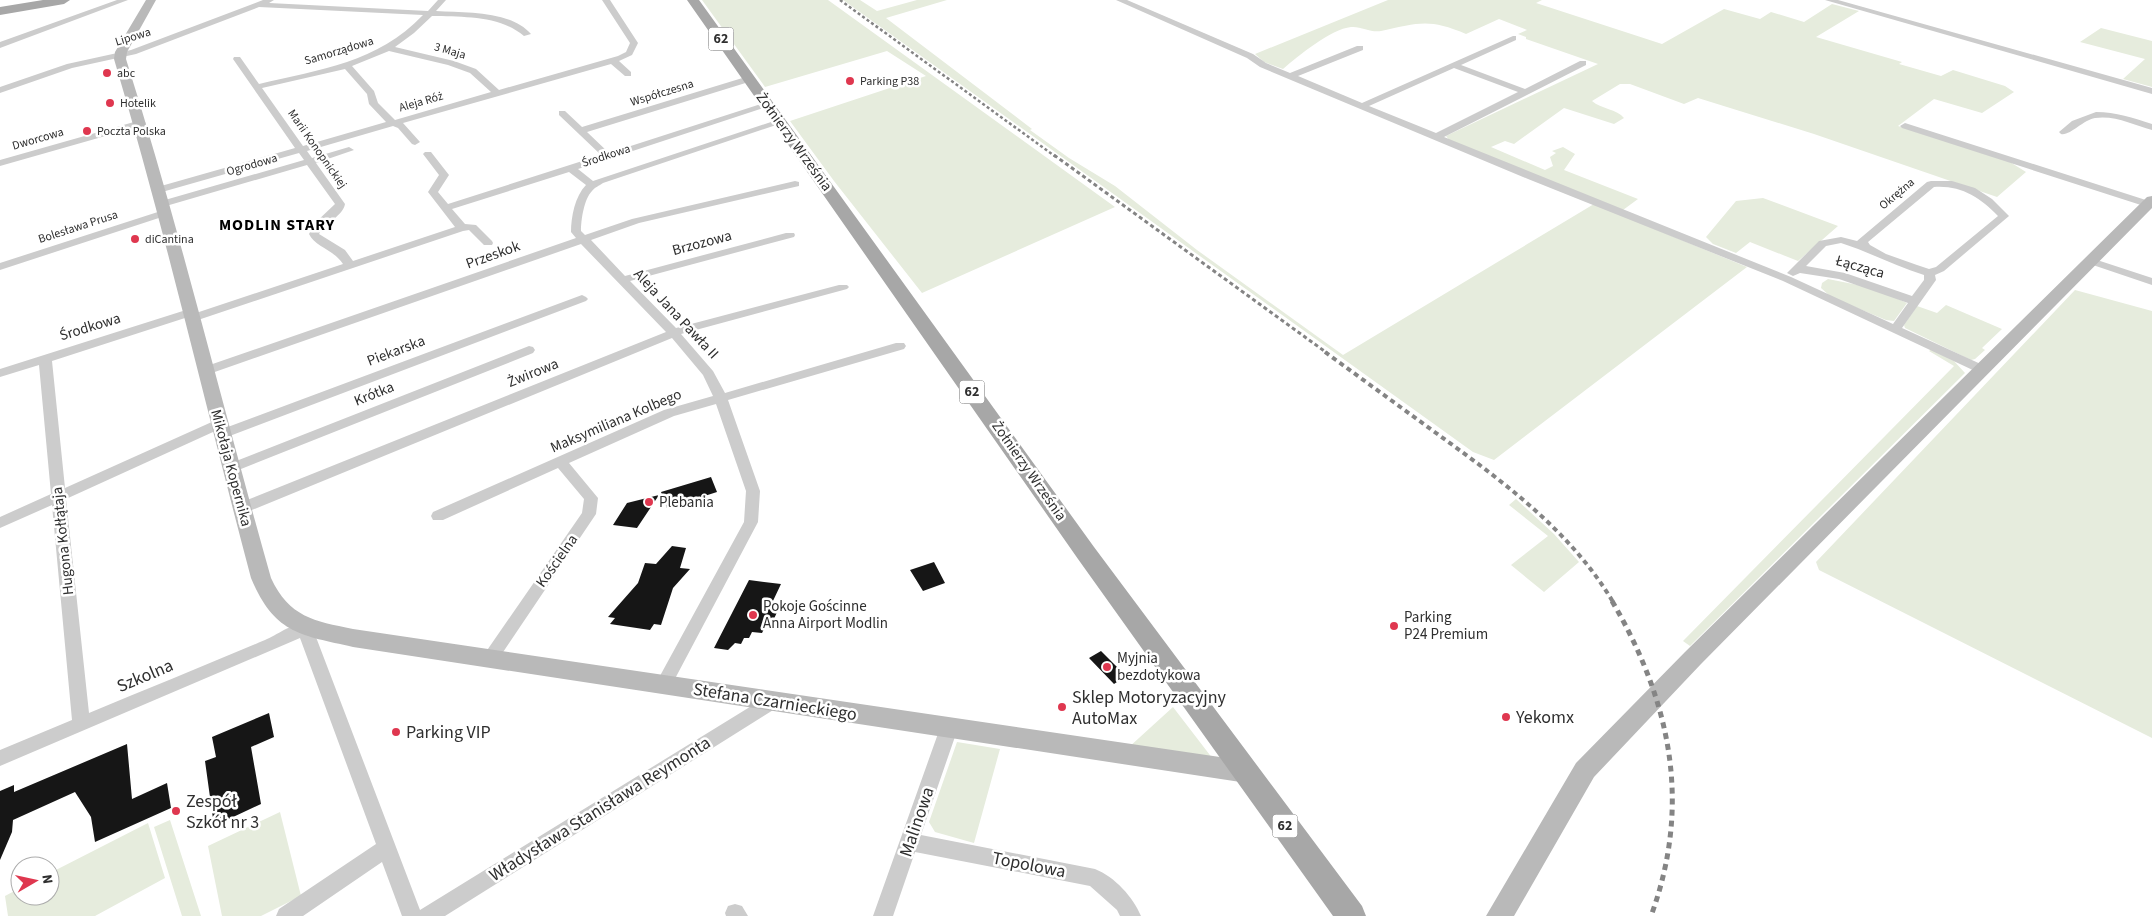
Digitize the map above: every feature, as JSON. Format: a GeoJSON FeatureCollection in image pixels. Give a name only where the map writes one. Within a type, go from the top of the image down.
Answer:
{"type":"FeatureCollection","features":[{"type":"Feature","properties":{"kind":"main road"},"geometry":{"type":"LineString","coordinates":[[0,11],[64,0]]}},
{"type":"Feature","properties":{"kind":"main road","name":"Żołnierzy Września"},"geometry":{"type":"LineString","coordinates":[[692,0],[1086,553],[1351,916]]}},
{"type":"Feature","properties":{"kind":"street"},"geometry":{"type":"LineString","coordinates":[[0,45],[124,0]]}},
{"type":"Feature","properties":{"kind":"street"},"geometry":{"type":"LineString","coordinates":[[120,55],[151,0]]}},
{"type":"Feature","properties":{"kind":"street","name":"Lipowa"},"geometry":{"type":"LineString","coordinates":[[0,90],[70,66],[133,52],[270,0]]}},
{"type":"Feature","properties":{"kind":"street"},"geometry":{"type":"LineString","coordinates":[[300,7],[331,0]]}},
{"type":"Feature","properties":{"kind":"street","name":"Samorządowa"},"geometry":{"type":"LineString","coordinates":[[257,87],[346,65],[388,48],[408,34],[442,0]]}},
{"type":"Feature","properties":{"kind":"street","name":"Aleja Róż"},"geometry":{"type":"LineString","coordinates":[[162,202],[302,149],[613,61],[629,53],[634,43],[606,0]]}},
{"type":"Feature","properties":{"kind":"street"},"geometry":{"type":"LineString","coordinates":[[1120,0],[1250,56],[1258,62],[1290,76],[1787,279],[1981,369]]}},
{"type":"Feature","properties":{"kind":"street"},"geometry":{"type":"LineString","coordinates":[[1829,0],[2152,91]]}},
{"type":"Feature","properties":{"kind":"street"},"geometry":{"type":"LineString","coordinates":[[257,5],[467,15],[493,19],[518,26],[527,34]]}},
{"type":"Feature","properties":{"kind":"street"},"geometry":{"type":"LineString","coordinates":[[1362,106],[1513,38]]}},
{"type":"Feature","properties":{"kind":"street","name":"3 Maja"},"geometry":{"type":"LineString","coordinates":[[388,48],[451,63],[473,71],[497,93]]}},
{"type":"Feature","properties":{"kind":"street"},"geometry":{"type":"LineString","coordinates":[[1290,76],[1360,48]]}},
{"type":"Feature","properties":{"kind":"street","name":"Mikołaja Kopernika"},"geometry":{"type":"LineString","coordinates":[[120,55],[141,123],[220,429],[268,597],[277,610],[305,628]]}},
{"type":"Feature","properties":{"kind":"street","name":"Marii Konopnickiej"},"geometry":{"type":"LineString","coordinates":[[237,60],[339,201],[340,207],[319,225],[314,234],[316,238],[341,252],[350,265]]}},
{"type":"Feature","properties":{"kind":"street"},"geometry":{"type":"LineString","coordinates":[[613,61],[628,74]]}},
{"type":"Feature","properties":{"kind":"street"},"geometry":{"type":"LineString","coordinates":[[1436,137],[1582,64]]}},
{"type":"Feature","properties":{"kind":"street"},"geometry":{"type":"LineString","coordinates":[[346,65],[371,93],[374,104],[394,123],[401,126],[415,142]]}},
{"type":"Feature","properties":{"kind":"street"},"geometry":{"type":"LineString","coordinates":[[1454,65],[1525,92]]}},
{"type":"Feature","properties":{"kind":"street","name":"Współczesna"},"geometry":{"type":"LineString","coordinates":[[582,130],[748,79]]}},
{"type":"Feature","properties":{"kind":"street","name":"Środkowa"},"geometry":{"type":"LineString","coordinates":[[446,208],[767,105]]}},
{"type":"Feature","properties":{"kind":"street"},"geometry":{"type":"LineString","coordinates":[[562,113],[582,130],[607,156]]}},
{"type":"Feature","properties":{"kind":"street"},"geometry":{"type":"LineString","coordinates":[[2064,132],[2077,120],[2102,114],[2120,117],[2152,127]]}},
{"type":"Feature","properties":{"kind":"street"},"geometry":{"type":"LineString","coordinates":[[582,238],[576,232],[576,223],[583,198],[588,189],[595,184],[613,176],[780,122]]}},
{"type":"Feature","properties":{"kind":"street","name":"Dworcowa"},"geometry":{"type":"LineString","coordinates":[[0,163],[141,123]]}},
{"type":"Feature","properties":{"kind":"street"},"geometry":{"type":"LineString","coordinates":[[1499,916],[1585,770],[1693,658],[2150,202],[1905,126]]}},
{"type":"Feature","properties":{"kind":"street","name":"Ogrodowa"},"geometry":{"type":"LineString","coordinates":[[162,202],[349,150]]}},
{"type":"Feature","properties":{"kind":"street"},"geometry":{"type":"LineString","coordinates":[[428,154],[444,175],[433,192],[462,228],[472,227],[488,243]]}},
{"type":"Feature","properties":{"kind":"street"},"geometry":{"type":"LineString","coordinates":[[572,168],[586,182],[595,184]]}},
{"type":"Feature","properties":{"kind":"street","name":"Okrężna"},"geometry":{"type":"LineString","coordinates":[[1864,247],[1862,242],[1931,184],[1949,183],[1971,189],[1992,202],[2004,216],[1940,269],[1929,273]]}},
{"type":"Feature","properties":{"kind":"street","name":"Przeskok"},"geometry":{"type":"LineString","coordinates":[[205,371],[384,310],[582,238],[636,221],[795,184]]}},
{"type":"Feature","properties":{"kind":"street","name":"Bolesława Prusa"},"geometry":{"type":"LineString","coordinates":[[0,267],[162,202]]}},
{"type":"Feature","properties":{"kind":"street","name":"Środkowa"},"geometry":{"type":"LineString","coordinates":[[0,373],[350,265],[462,228]]}},
{"type":"Feature","properties":{"kind":"street","name":"Brzozowa"},"geometry":{"type":"LineString","coordinates":[[622,280],[790,235]]}},
{"type":"Feature","properties":{"kind":"street","name":"Aleja Jana Pawła II"},"geometry":{"type":"LineString","coordinates":[[582,238],[702,364],[709,374],[720,397],[753,491],[751,522],[663,685]]}},
{"type":"Feature","properties":{"kind":"street"},"geometry":{"type":"LineString","coordinates":[[1787,279],[1823,243],[1841,240],[1864,247],[1929,273],[1930,280],[1895,328]]}},
{"type":"Feature","properties":{"kind":"street"},"geometry":{"type":"LineString","coordinates":[[2090,261],[2152,282]]}},
{"type":"Feature","properties":{"kind":"street","name":"Łącząca"},"geometry":{"type":"LineString","coordinates":[[1796,269],[1808,269],[1872,285],[1914,301]]}},
{"type":"Feature","properties":{"kind":"street","name":"Żwirowa"},"geometry":{"type":"LineString","coordinates":[[242,508],[673,333],[843,287]]}},
{"type":"Feature","properties":{"kind":"street","name":"Piekarska"},"geometry":{"type":"LineString","coordinates":[[0,523],[220,429],[582,299]]}},
{"type":"Feature","properties":{"kind":"street","name":"Maksymiliana Kolbego"},"geometry":{"type":"LineString","coordinates":[[438,516],[669,413],[900,346]]}},
{"type":"Feature","properties":{"kind":"street","name":"Krótka"},"geometry":{"type":"LineString","coordinates":[[231,468],[529,350]]}},
{"type":"Feature","properties":{"kind":"street","name":"Hugona Kołłątaja"},"geometry":{"type":"LineString","coordinates":[[45,358],[81,724]]}},
{"type":"Feature","properties":{"kind":"street","name":"Kościelna"},"geometry":{"type":"LineString","coordinates":[[490,659],[589,514],[590,498],[561,462]]}},
{"type":"Feature","properties":{"kind":"street"},"geometry":{"type":"LineString","coordinates":[[305,628],[316,662],[412,916]]}},
{"type":"Feature","properties":{"kind":"street","name":"Stefana Czarnieckiego"},"geometry":{"type":"LineString","coordinates":[[305,628],[353,638],[490,659],[1246,772]]}},
{"type":"Feature","properties":{"kind":"street","name":"Szkolna"},"geometry":{"type":"LineString","coordinates":[[0,758],[275,643],[305,628]]}},
{"type":"Feature","properties":{"kind":"street","name":"Władysława Stanisława Reymonta"},"geometry":{"type":"LineString","coordinates":[[427,916],[772,702]]}},
{"type":"Feature","properties":{"kind":"street","name":"Malinowa"},"geometry":{"type":"LineString","coordinates":[[883,916],[948,728]]}},
{"type":"Feature","properties":{"kind":"street","name":"Topolowa"},"geometry":{"type":"LineString","coordinates":[[910,842],[1095,878],[1124,903],[1131,916]]}},
{"type":"Feature","properties":{"kind":"street"},"geometry":{"type":"LineString","coordinates":[[286,916],[386,848]]}},
{"type":"Feature","properties":{"kind":"green space"},"geometry":{"type":"Polygon","coordinates":[[[702,0],[828,0],[1115,207],[922,293],[834,181],[790,121],[926,76],[887,51],[765,87],[702,0]]]}},
{"type":"Feature","properties":{"kind":"green space"},"geometry":{"type":"Polygon","coordinates":[[[843,0],[860,0],[877,11],[917,0],[947,0],[886,18],[1032,129],[1030,130],[1069,158],[1115,186],[1197,250],[1343,355],[1594,204],[1747,267],[1494,460],[1473,452],[843,0]]]}},
{"type":"Feature","properties":{"kind":"green space"},"geometry":{"type":"Polygon","coordinates":[[[1388,0],[1542,0],[1536,3],[1662,44],[1724,9],[1760,19],[1771,12],[1804,22],[1832,4],[1859,11],[1816,37],[1902,62],[1899,64],[1941,76],[1953,70],[2005,86],[2014,92],[1982,113],[1934,99],[1898,126],[2010,162],[2026,172],[1997,197],[1814,134],[1698,98],[1684,104],[1630,84],[1620,84],[1592,101],[1624,118],[1614,124],[1564,108],[1514,144],[1505,141],[1491,147],[1545,170],[1553,166],[1550,157],[1556,153],[1552,151],[1563,147],[1575,154],[1564,170],[1638,199],[1623,210],[1449,140],[1446,136],[1598,64],[1526,39],[1526,37],[1518,34],[1527,30],[1499,19],[1466,34],[1433,24],[1414,24],[1377,31],[1351,27],[1325,38],[1283,69],[1264,62],[1255,54],[1388,0]]]}},
{"type":"Feature","properties":{"kind":"green space"},"geometry":{"type":"Polygon","coordinates":[[[2101,28],[2152,41],[2152,87],[2123,79],[2145,59],[2080,42],[2101,28]]]}},
{"type":"Feature","properties":{"kind":"green space"},"geometry":{"type":"Polygon","coordinates":[[[1763,198],[1838,226],[1798,261],[1750,242],[1736,253],[1713,244],[1706,237],[1736,201],[1763,198]]]}},
{"type":"Feature","properties":{"kind":"green space"},"geometry":{"type":"Polygon","coordinates":[[[1828,279],[1873,288],[1907,303],[1894,321],[1886,320],[1831,297],[1821,288],[1822,283],[1828,279]]]}},
{"type":"Feature","properties":{"kind":"green space"},"geometry":{"type":"Polygon","coordinates":[[[2075,290],[2152,311],[2152,738],[1819,570],[1816,562],[2075,290]]]}},
{"type":"Feature","properties":{"kind":"green space"},"geometry":{"type":"Polygon","coordinates":[[[1946,305],[2002,329],[1982,348],[1985,350],[1975,359],[1971,360],[1905,328],[1904,325],[1917,306],[1937,313],[1946,305]]]}},
{"type":"Feature","properties":{"kind":"green space"},"geometry":{"type":"Polygon","coordinates":[[[1932,349],[1954,361],[1965,373],[1690,646],[1683,641],[1954,366],[1929,351],[1932,349]]]}},
{"type":"Feature","properties":{"kind":"green space"},"geometry":{"type":"Polygon","coordinates":[[[1516,499],[1554,534],[1579,562],[1544,592],[1511,565],[1548,536],[1509,505],[1516,499]]]}},
{"type":"Feature","properties":{"kind":"green space"},"geometry":{"type":"Polygon","coordinates":[[[1173,707],[1216,763],[1128,748],[1173,707]]]}},
{"type":"Feature","properties":{"kind":"green space"},"geometry":{"type":"Polygon","coordinates":[[[957,742],[1000,749],[974,843],[935,832],[929,822],[957,742]]]}},
{"type":"Feature","properties":{"kind":"green space"},"geometry":{"type":"Polygon","coordinates":[[[280,812],[301,896],[261,916],[222,916],[208,846],[280,812]]]}},
{"type":"Feature","properties":{"kind":"green space"},"geometry":{"type":"Polygon","coordinates":[[[170,820],[201,916],[182,916],[154,827],[170,820]]]}},
{"type":"Feature","properties":{"kind":"green space"},"geometry":{"type":"Polygon","coordinates":[[[148,823],[165,878],[95,916],[8,916],[5,896],[10,893],[10,906],[60,906],[60,868],[148,823]]]}},
{"type":"Feature","properties":{"kind":"building"},"geometry":{"type":"Polygon","coordinates":[[[711,477],[717,492],[667,508],[661,492],[711,477]]]}},
{"type":"Feature","properties":{"kind":"building"},"geometry":{"type":"Polygon","coordinates":[[[659,495],[637,528],[613,525],[627,503],[659,495]]]}},
{"type":"Feature","properties":{"kind":"building"},"geometry":{"type":"Polygon","coordinates":[[[672,546],[686,548],[680,568],[690,569],[673,588],[661,625],[654,624],[650,630],[610,624],[615,618],[608,617],[638,583],[645,563],[656,564],[672,546]]]}},
{"type":"Feature","properties":{"kind":"building"},"geometry":{"type":"Polygon","coordinates":[[[934,562],[945,583],[923,591],[910,570],[934,562]]]}},
{"type":"Feature","properties":{"kind":"building","name":"Pokoje Gościnne Anna Airport Modlin"},"geometry":{"type":"Polygon","coordinates":[[[749,580],[781,584],[772,603],[781,604],[770,627],[765,627],[762,633],[752,632],[749,638],[744,638],[741,644],[735,643],[728,650],[714,648],[749,580]]]}},
{"type":"Feature","properties":{"kind":"building","name":"Myjnia bezdotykowa"},"geometry":{"type":"Polygon","coordinates":[[[1101,651],[1126,676],[1114,684],[1089,658],[1101,651]]]}},
{"type":"Feature","properties":{"kind":"building"},"geometry":{"type":"Polygon","coordinates":[[[269,713],[274,737],[251,747],[261,804],[214,826],[205,761],[216,757],[212,737],[269,713]]]}},
{"type":"Feature","properties":{"kind":"building"},"geometry":{"type":"Polygon","coordinates":[[[127,744],[132,799],[167,783],[171,808],[95,842],[91,817],[75,792],[13,820],[12,832],[0,860],[0,791],[14,785],[14,792],[127,744]]]}},
{"type":"Feature","properties":{"kind":"railway"},"geometry":{"type":"LineString","coordinates":[[840,0],[1056,157]]}},
{"type":"Feature","properties":{"kind":"railway"},"geometry":{"type":"LineString","coordinates":[[1054,155],[1327,353]]}},
{"type":"Feature","properties":{"kind":"railway"},"geometry":{"type":"LineString","coordinates":[[1325,352],[1485,469],[1533,508],[1577,552],[1613,602]]}},
{"type":"Feature","properties":{"kind":"railway"},"geometry":{"type":"LineString","coordinates":[[1612,601],[1649,677],[1661,716],[1669,754],[1672,794],[1670,834],[1664,874],[1651,916]]}},
{"type":"Feature","properties":{"kind":"place","name":"abc"},"geometry":{"type":"Point","coordinates":[107,73]}},
{"type":"Feature","properties":{"kind":"place","name":"Parking P38"},"geometry":{"type":"Point","coordinates":[850,81]}},
{"type":"Feature","properties":{"kind":"place","name":"Hotelik"},"geometry":{"type":"Point","coordinates":[110,103]}},
{"type":"Feature","properties":{"kind":"place","name":"Poczta Polska"},"geometry":{"type":"Point","coordinates":[87,131]}},
{"type":"Feature","properties":{"kind":"place","name":"diCantina"},"geometry":{"type":"Point","coordinates":[135,239]}},
{"type":"Feature","properties":{"kind":"place","name":"Plebania"},"geometry":{"type":"Point","coordinates":[649,502]}},
{"type":"Feature","properties":{"kind":"place","name":"Pokoje Gościnne Anna Airport Modlin"},"geometry":{"type":"Point","coordinates":[753,615]}},
{"type":"Feature","properties":{"kind":"place","name":"Parking P24 Premium"},"geometry":{"type":"Point","coordinates":[1394,626]}},
{"type":"Feature","properties":{"kind":"place","name":"Myjnia bezdotykowa"},"geometry":{"type":"Point","coordinates":[1107,667]}},
{"type":"Feature","properties":{"kind":"place","name":"Sklep Motoryzacyjny AutoMax"},"geometry":{"type":"Point","coordinates":[1062,707]}},
{"type":"Feature","properties":{"kind":"place","name":"Yekomx"},"geometry":{"type":"Point","coordinates":[1506,717]}},
{"type":"Feature","properties":{"kind":"place","name":"Parking VIP"},"geometry":{"type":"Point","coordinates":[396,732]}},
{"type":"Feature","properties":{"kind":"place","name":"Zespół Szkół nr 3"},"geometry":{"type":"Point","coordinates":[176,811]}},
{"type":"Feature","properties":{"kind":"district","name":"MODLIN STARY"},"geometry":{"type":"Point","coordinates":[277,225]}}]}
